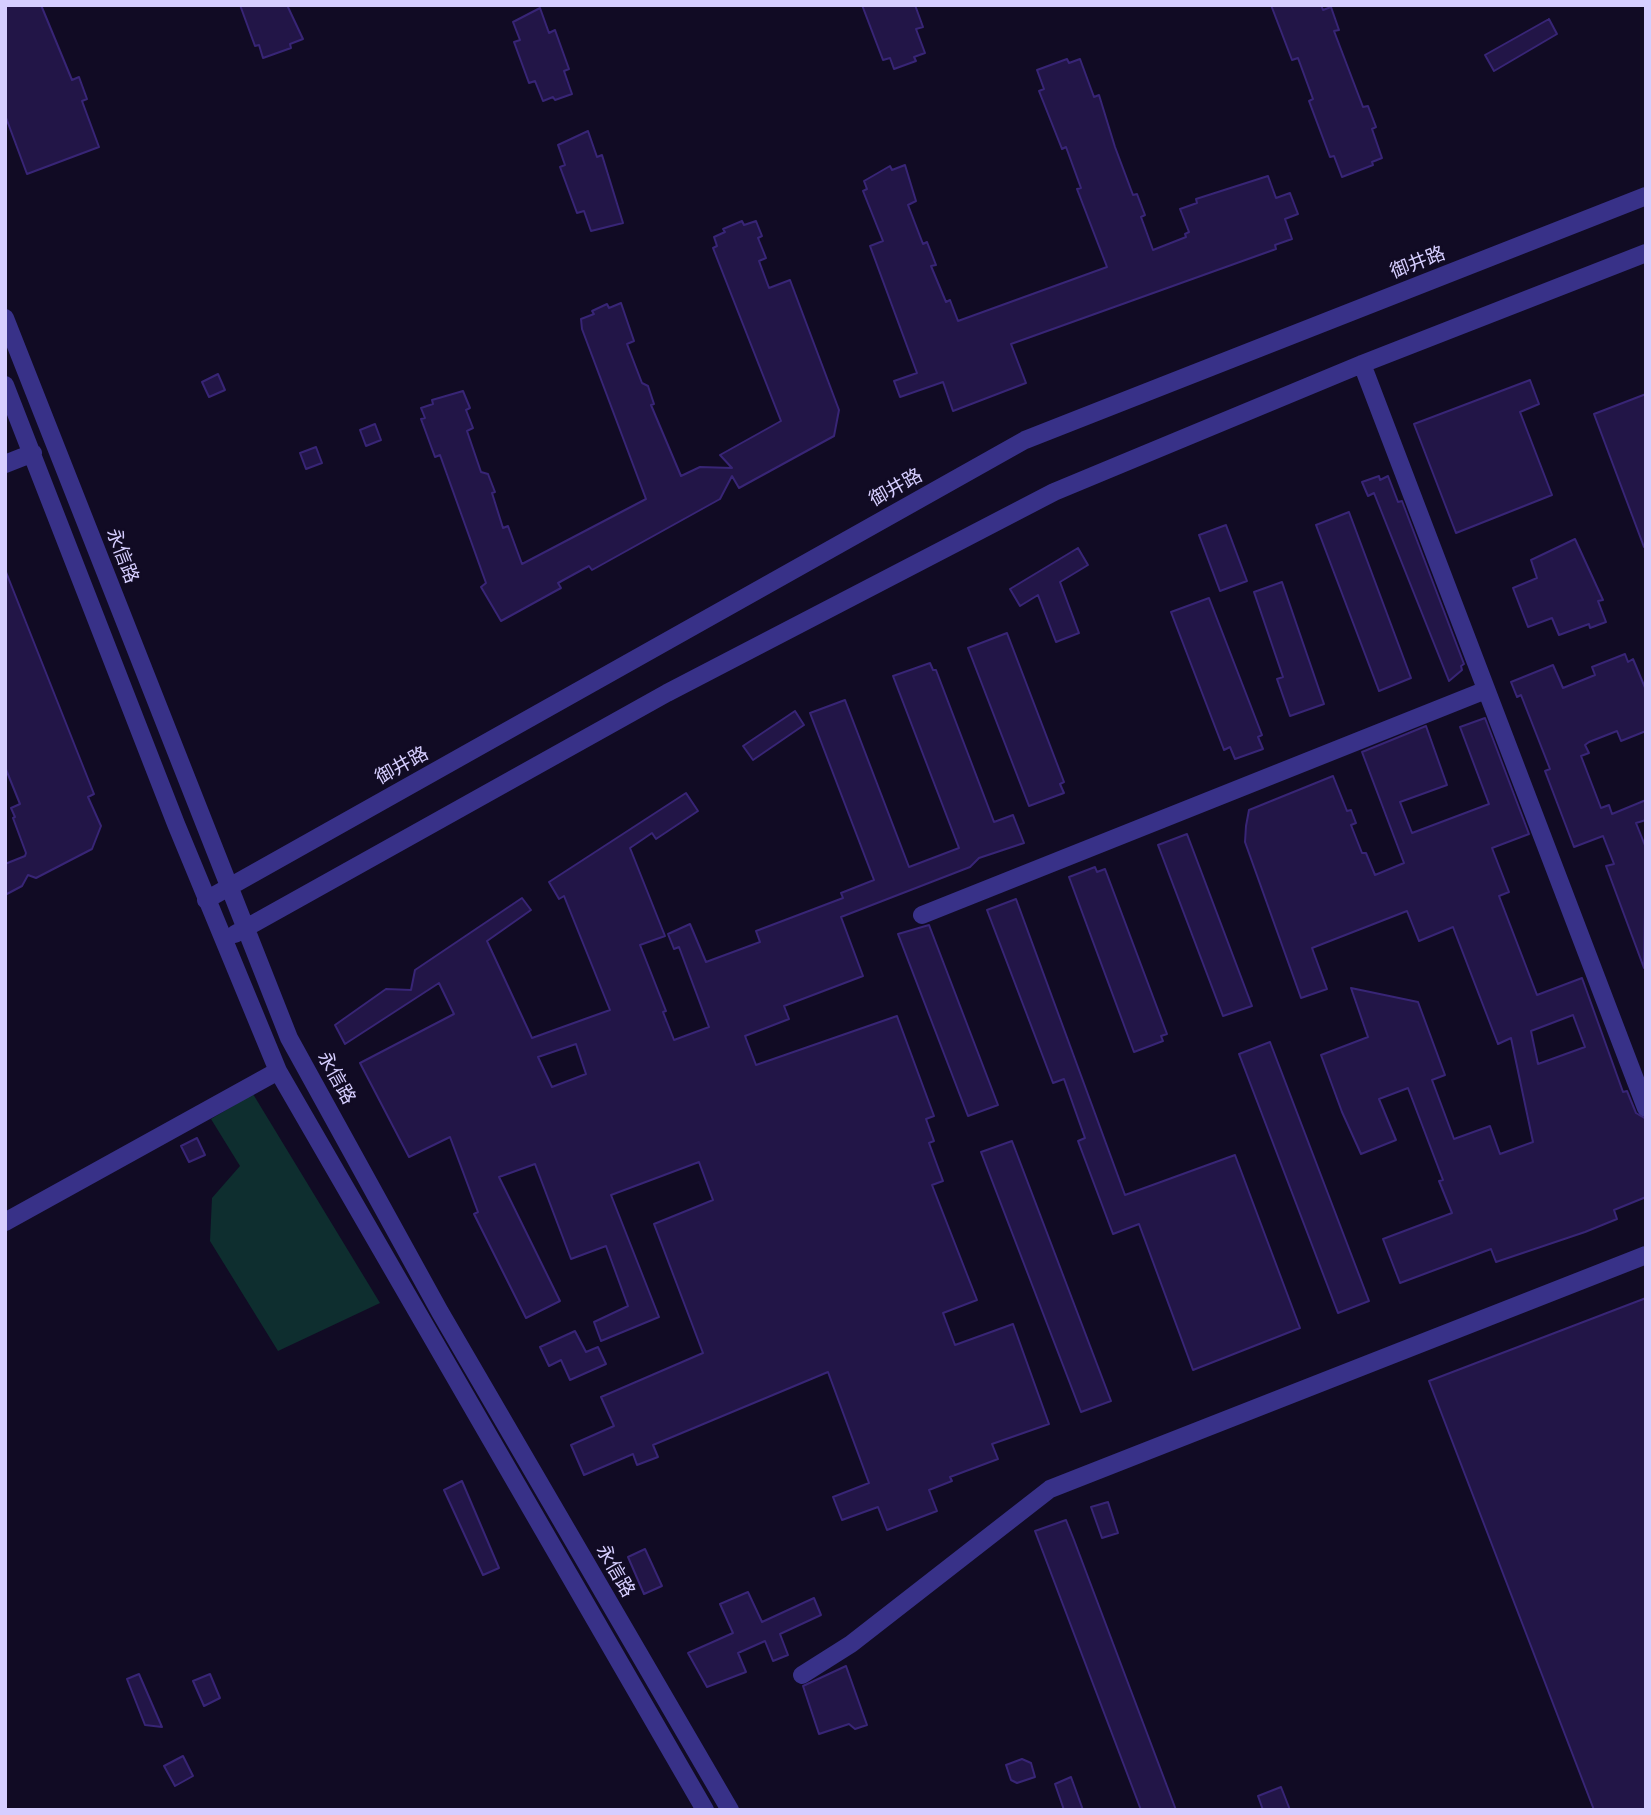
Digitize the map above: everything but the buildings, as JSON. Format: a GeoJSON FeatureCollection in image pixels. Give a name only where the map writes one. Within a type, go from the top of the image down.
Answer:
{"type":"FeatureCollection","features":[{"type":"Feature","properties":{"kind":"street","name":"御井路"},"geometry":{"type":"LineString","coordinates":[[206,900],[1025,440],[1646,196]]}},
{"type":"Feature","properties":{"kind":"street"},"geometry":{"type":"LineString","coordinates":[[223,940],[667,693],[1054,492],[1362,364],[1646,253]]}},
{"type":"Feature","properties":{"kind":"street","name":"永信路"},"geometry":{"type":"LineString","coordinates":[[5,318],[289,1038],[440,1312],[730,1810]]}},
{"type":"Feature","properties":{"kind":"street"},"geometry":{"type":"LineString","coordinates":[[1362,364],[1646,1108]]}},
{"type":"Feature","properties":{"kind":"street"},"geometry":{"type":"LineString","coordinates":[[5,385],[206,900],[278,1070],[705,1810]]}},
{"type":"Feature","properties":{"kind":"street"},"geometry":{"type":"LineString","coordinates":[[5,464],[33,453]]}},
{"type":"Feature","properties":{"kind":"street"},"geometry":{"type":"LineString","coordinates":[[922,915],[1486,690]]}},
{"type":"Feature","properties":{"kind":"street"},"geometry":{"type":"LineString","coordinates":[[5,1222],[278,1070]]}},
{"type":"Feature","properties":{"kind":"street"},"geometry":{"type":"LineString","coordinates":[[802,1675],[851,1644],[1050,1489],[1646,1255]]}},
{"type":"Feature","properties":{"kind":"green space"},"geometry":{"type":"Polygon","coordinates":[[[253,1094],[380,1303],[278,1351],[210,1241],[212,1198],[240,1166],[211,1119],[253,1094]]]}}]}
